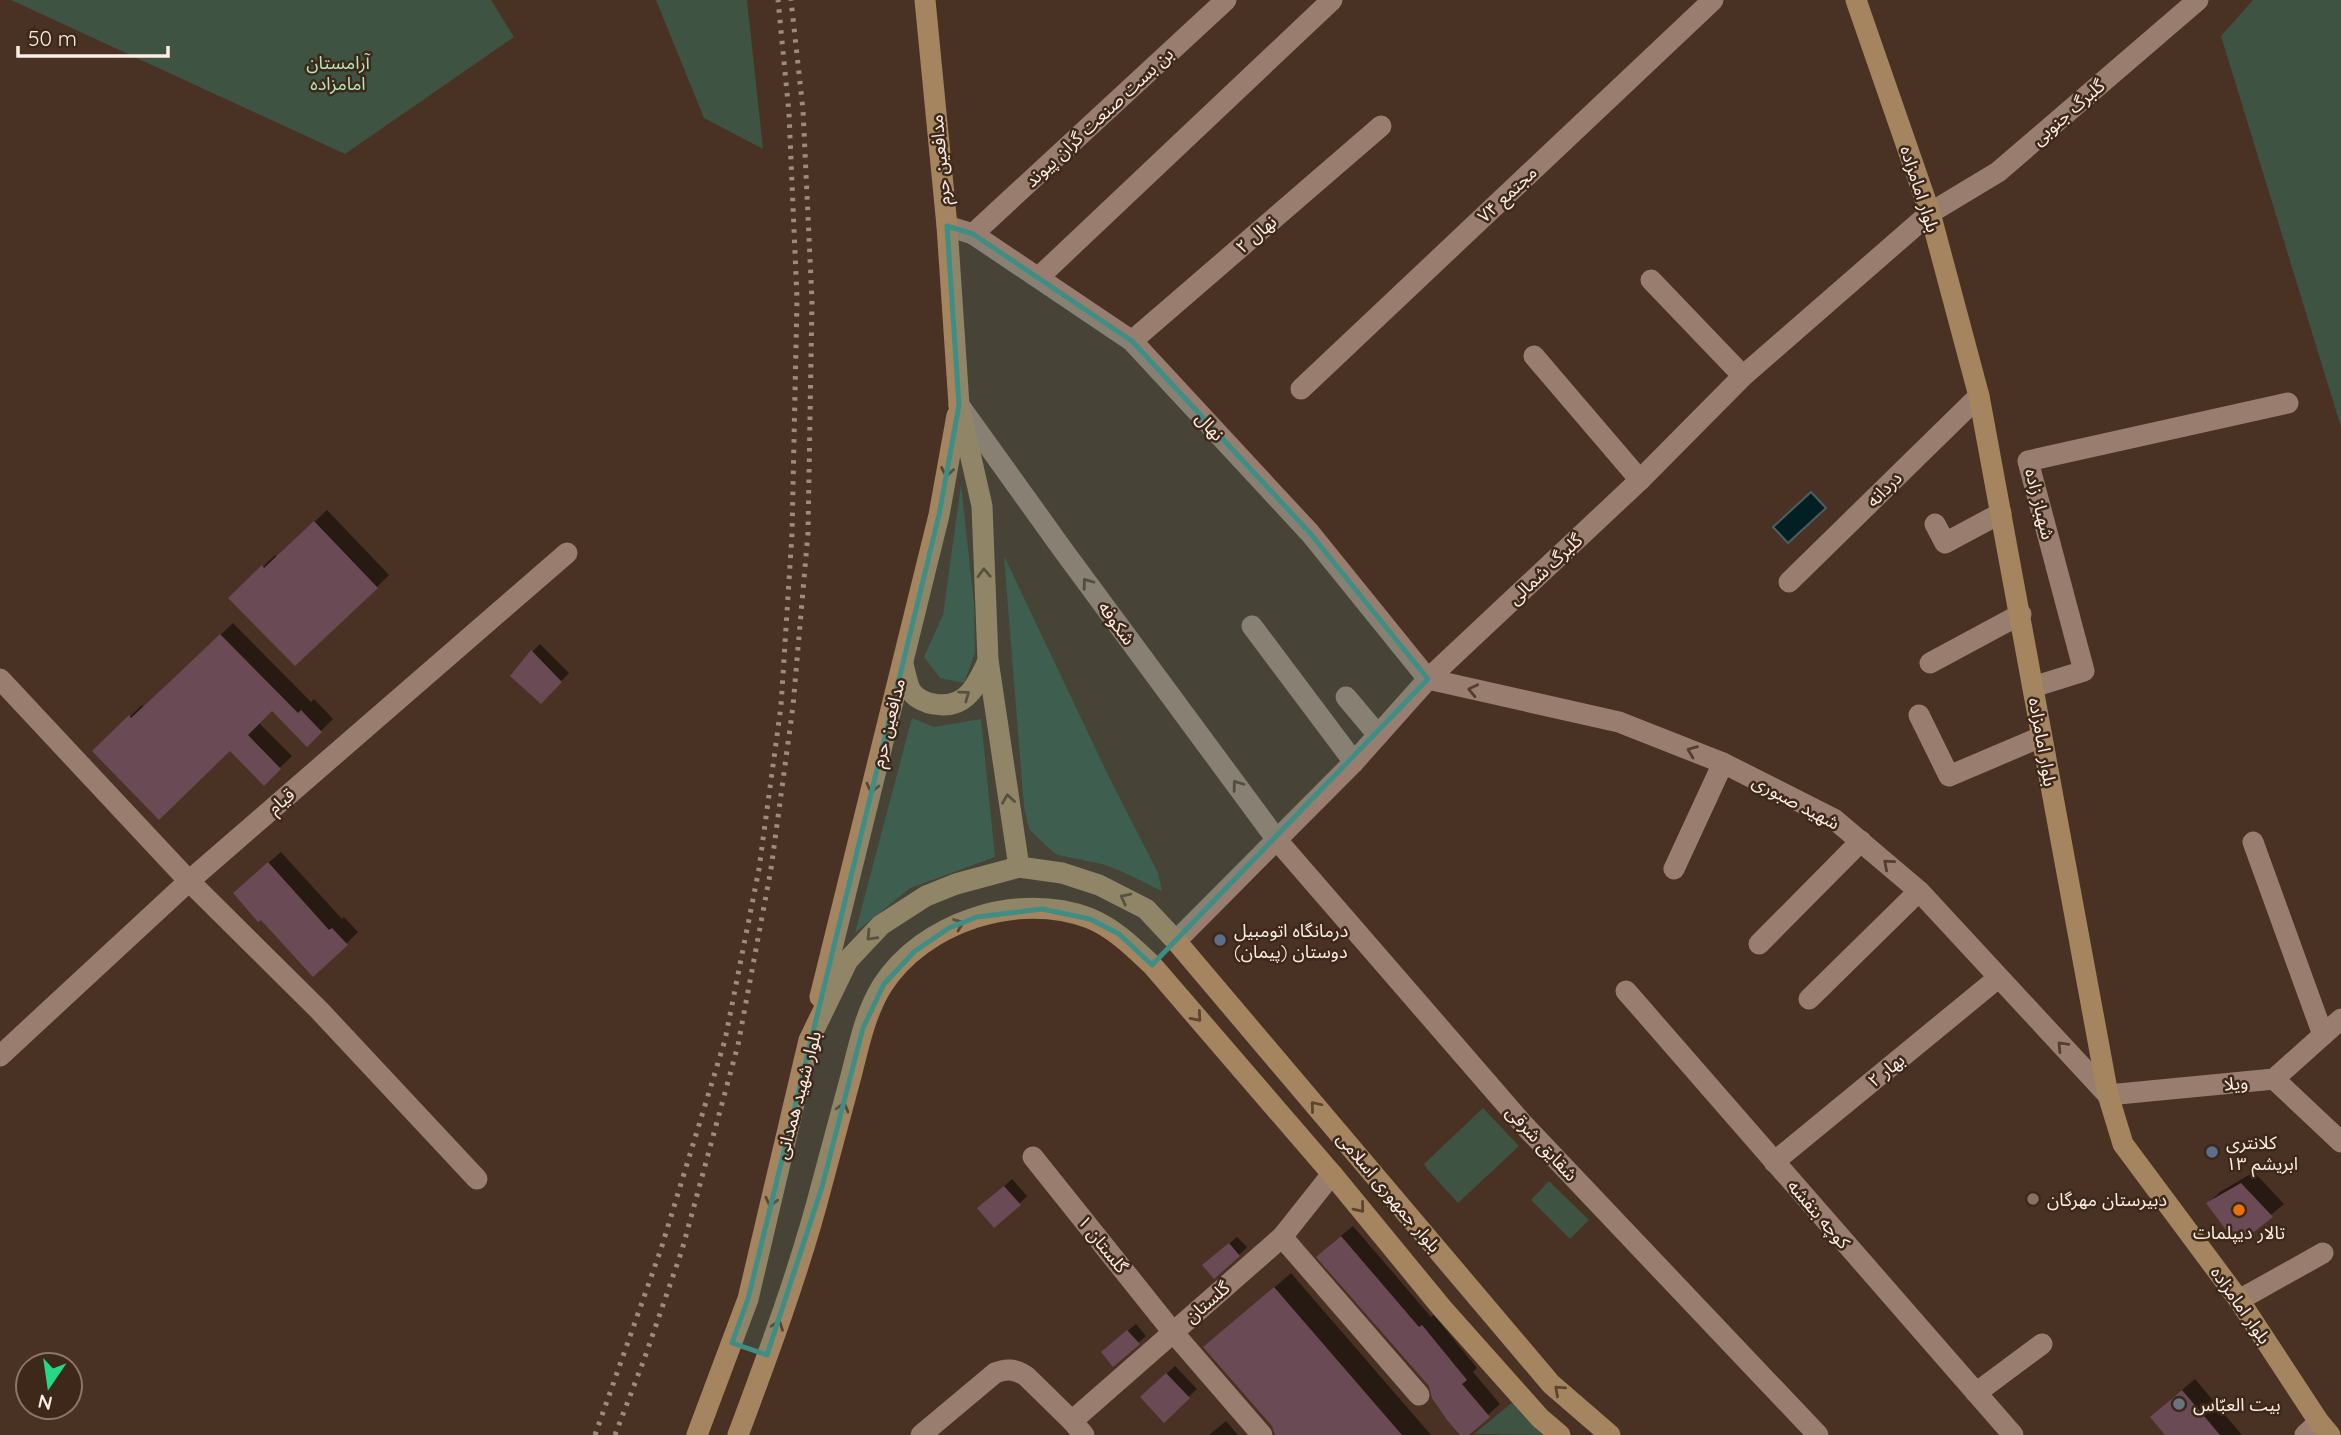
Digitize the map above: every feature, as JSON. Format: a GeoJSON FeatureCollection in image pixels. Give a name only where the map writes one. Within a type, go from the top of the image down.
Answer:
{"type":"FeatureCollection","features":[{"type":"Feature","properties":{"kind":"main road","name":"مدافعین حرم"},"geometry":{"type":"LineString","coordinates":[[925,0],[947,226],[959,405],[982,506],[988,660],[1018,867]]}},
{"type":"Feature","properties":{"kind":"main road","name":"بلوار امامزاده"},"geometry":{"type":"LineString","coordinates":[[1856,0],[1930,213],[1979,396],[2108,1095],[2123,1144],[2239,1300],[2318,1431]]}},
{"type":"Feature","properties":{"kind":"main road","name":"مدافعین حرم"},"geometry":{"type":"LineString","coordinates":[[809,1040],[939,515],[959,405]]}},
{"type":"Feature","properties":{"kind":"main road"},"geometry":{"type":"LineString","coordinates":[[903,662],[911,691],[926,703],[945,706],[964,698],[976,687],[988,660]]}},
{"type":"Feature","properties":{"kind":"main road","name":"بلوار شهید همدانی"},"geometry":{"type":"LineString","coordinates":[[697,1435],[748,1299],[809,1040],[848,960],[881,925],[926,896],[956,884],[1018,867],[1062,873],[1099,885],[1146,909],[1177,941]]}},
{"type":"Feature","properties":{"kind":"main road"},"geometry":{"type":"LineString","coordinates":[[738,1435],[792,1286],[822,1187],[863,1028],[873,1002],[898,967],[922,946],[949,928],[978,917],[1016,910],[1068,912],[1090,919],[1119,934],[1152,965],[1177,941]]}},
{"type":"Feature","properties":{"kind":"main road","name":"بلوار جمهوری اسلامی"},"geometry":{"type":"LineString","coordinates":[[1177,941],[1551,1384],[1610,1435]]}},
{"type":"Feature","properties":{"kind":"main road","name":"بلوار جمهوری اسلامی"},"geometry":{"type":"LineString","coordinates":[[1152,965],[1332,1174],[1442,1308],[1540,1418],[1560,1435]]}},
{"type":"Feature","properties":{"kind":"main road"},"geometry":{"type":"LineString","coordinates":[[732,1342],[767,1355]]}},
{"type":"Feature","properties":{"kind":"street","name":"بن بست صنعت گران پیوند"},"geometry":{"type":"LineString","coordinates":[[973,234],[1226,0]]}},
{"type":"Feature","properties":{"kind":"street"},"geometry":{"type":"LineString","coordinates":[[1038,276],[1332,0]]}},
{"type":"Feature","properties":{"kind":"street","name":"مجتمع ۷۴"},"geometry":{"type":"LineString","coordinates":[[1301,389],[1713,0]]}},
{"type":"Feature","properties":{"kind":"street","name":"گلبرگ جنوبی"},"geometry":{"type":"LineString","coordinates":[[1930,213],[1998,172],[2198,0]]}},
{"type":"Feature","properties":{"kind":"street","name":"نهال ۲"},"geometry":{"type":"LineString","coordinates":[[1132,341],[1381,127]]}},
{"type":"Feature","properties":{"kind":"street","name":"گلبرگ شمالی"},"geometry":{"type":"LineString","coordinates":[[1177,941],[1354,762],[1428,679],[1640,480],[1743,376],[1930,213]]}},
{"type":"Feature","properties":{"kind":"street","name":"نهال"},"geometry":{"type":"LineString","coordinates":[[947,226],[973,234],[1132,341],[1310,533],[1428,679]]}},
{"type":"Feature","properties":{"kind":"street"},"geometry":{"type":"LineString","coordinates":[[1651,279],[1743,376]]}},
{"type":"Feature","properties":{"kind":"street"},"geometry":{"type":"LineString","coordinates":[[1534,356],[1640,480]]}},
{"type":"Feature","properties":{"kind":"street","name":"دردانه"},"geometry":{"type":"LineString","coordinates":[[1790,582],[1979,396]]}},
{"type":"Feature","properties":{"kind":"street","name":"شهباز زاده"},"geometry":{"type":"LineString","coordinates":[[2033,687],[2084,671],[2028,461],[2288,403]]}},
{"type":"Feature","properties":{"kind":"street","name":"شکوفه"},"geometry":{"type":"LineString","coordinates":[[959,405],[1277,840]]}},
{"type":"Feature","properties":{"kind":"street"},"geometry":{"type":"LineString","coordinates":[[1935,524],[1945,543],[2001,513]]}},
{"type":"Feature","properties":{"kind":"street","name":"قیام"},"geometry":{"type":"LineString","coordinates":[[0,1056],[189,881],[567,552]]}},
{"type":"Feature","properties":{"kind":"street"},"geometry":{"type":"LineString","coordinates":[[1930,663],[2021,614]]}},
{"type":"Feature","properties":{"kind":"street"},"geometry":{"type":"LineString","coordinates":[[1252,626],[1354,762]]}},
{"type":"Feature","properties":{"kind":"street","name":"شهید صبوری"},"geometry":{"type":"LineString","coordinates":[[1428,679],[1619,722],[1723,764],[1834,819],[1919,891],[2108,1095]]}},
{"type":"Feature","properties":{"kind":"street"},"geometry":{"type":"LineString","coordinates":[[0,680],[189,881],[320,1011],[477,1179]]}},
{"type":"Feature","properties":{"kind":"street"},"geometry":{"type":"LineString","coordinates":[[1346,697],[1378,736]]}},
{"type":"Feature","properties":{"kind":"street"},"geometry":{"type":"LineString","coordinates":[[1919,715],[1949,776],[2041,737]]}},
{"type":"Feature","properties":{"kind":"street"},"geometry":{"type":"LineString","coordinates":[[1674,869],[1723,764]]}},
{"type":"Feature","properties":{"kind":"street","name":"شقایق شرقی"},"geometry":{"type":"LineString","coordinates":[[1277,840],[1523,1124],[1818,1435]]}},
{"type":"Feature","properties":{"kind":"street"},"geometry":{"type":"LineString","coordinates":[[1759,944],[1861,841]]}},
{"type":"Feature","properties":{"kind":"street"},"geometry":{"type":"LineString","coordinates":[[2253,842],[2323,1035]]}},
{"type":"Feature","properties":{"kind":"street"},"geometry":{"type":"LineString","coordinates":[[1808,999],[1919,891]]}},
{"type":"Feature","properties":{"kind":"street","name":"بهار ۲"},"geometry":{"type":"LineString","coordinates":[[1774,1162],[1998,978]]}},
{"type":"Feature","properties":{"kind":"street","name":"کوچه بنفشه"},"geometry":{"type":"LineString","coordinates":[[1626,991],[2013,1435]]}},
{"type":"Feature","properties":{"kind":"street","name":"ویلا"},"geometry":{"type":"LineString","coordinates":[[2108,1095],[2274,1079],[2341,1019]]}},
{"type":"Feature","properties":{"kind":"street"},"geometry":{"type":"LineString","coordinates":[[2274,1079],[2341,1142]]}},
{"type":"Feature","properties":{"kind":"street","name":"گلستان ۱"},"geometry":{"type":"LineString","coordinates":[[1033,1157],[1172,1331],[1262,1435]]}},
{"type":"Feature","properties":{"kind":"street","name":"گلستان"},"geometry":{"type":"LineString","coordinates":[[1078,1428],[1172,1331],[1282,1237],[1332,1174]]}},
{"type":"Feature","properties":{"kind":"street"},"geometry":{"type":"LineString","coordinates":[[1282,1237],[1419,1395]]}},
{"type":"Feature","properties":{"kind":"street"},"geometry":{"type":"LineString","coordinates":[[2239,1300],[2323,1253]]}},
{"type":"Feature","properties":{"kind":"street"},"geometry":{"type":"LineString","coordinates":[[1976,1393],[2042,1344]]}},
{"type":"Feature","properties":{"kind":"street"},"geometry":{"type":"LineString","coordinates":[[921,1435],[995,1373],[1007,1369],[1026,1376],[1078,1428]]}},
{"type":"Feature","properties":{"kind":"highlighted area"},"geometry":{"type":"Polygon","coordinates":[[[947,226],[973,234],[1132,341],[1310,533],[1428,679],[1152,965],[1119,934],[1090,919],[1042,909],[977,917],[949,928],[915,951],[884,984],[863,1028],[822,1187],[767,1355],[732,1343],[748,1299],[939,515],[959,405],[947,226]]]}},
{"type":"Feature","properties":{"kind":"green space","name":"آرامستان امامزاده"},"geometry":{"type":"Polygon","coordinates":[[[11,0],[491,0],[514,37],[345,154],[11,0]]]}},
{"type":"Feature","properties":{"kind":"green space"},"geometry":{"type":"Polygon","coordinates":[[[656,0],[747,0],[763,149],[704,118],[656,0]]]}},
{"type":"Feature","properties":{"kind":"green space"},"geometry":{"type":"Polygon","coordinates":[[[2253,0],[2341,0],[2341,427],[2221,36],[2253,0]]]}},
{"type":"Feature","properties":{"kind":"green space"},"geometry":{"type":"Polygon","coordinates":[[[961,485],[974,603],[975,653],[964,683],[940,678],[924,657],[943,615],[961,485]]]}},
{"type":"Feature","properties":{"kind":"green space"},"geometry":{"type":"Polygon","coordinates":[[[1004,556],[1109,777],[1158,873],[1162,891],[1102,864],[1058,855],[1029,829],[1024,807],[1004,556]]]}},
{"type":"Feature","properties":{"kind":"green space"},"geometry":{"type":"Polygon","coordinates":[[[912,718],[934,727],[981,719],[995,857],[910,888],[855,933],[912,718]]]}},
{"type":"Feature","properties":{"kind":"green space"},"geometry":{"type":"Polygon","coordinates":[[[1483,1108],[1519,1146],[1458,1203],[1424,1164],[1483,1108]]]}},
{"type":"Feature","properties":{"kind":"green space"},"geometry":{"type":"Polygon","coordinates":[[[1549,1181],[1589,1220],[1570,1239],[1531,1200],[1549,1181]]]}},
{"type":"Feature","properties":{"kind":"green space"},"geometry":{"type":"Polygon","coordinates":[[[1514,1401],[1543,1435],[1474,1434],[1514,1401]]]}},
{"type":"Feature","properties":{"kind":"water"},"geometry":{"type":"Polygon","coordinates":[[[1811,492],[1826,508],[1788,543],[1773,527],[1811,492]]]}},
{"type":"Feature","properties":{"kind":"building"},"geometry":{"type":"Polygon","coordinates":[[[314,521],[378,588],[295,666],[228,598],[314,521]]]}},
{"type":"Feature","properties":{"kind":"building"},"geometry":{"type":"Polygon","coordinates":[[[220,634],[298,713],[301,710],[322,732],[307,747],[272,711],[248,735],[281,769],[264,786],[230,751],[159,820],[92,751],[220,634]]]}},
{"type":"Feature","properties":{"kind":"building"},"geometry":{"type":"Polygon","coordinates":[[[531,650],[562,682],[541,704],[510,676],[531,650]]]}},
{"type":"Feature","properties":{"kind":"building"},"geometry":{"type":"Polygon","coordinates":[[[268,862],[329,930],[332,928],[348,945],[313,977],[233,893],[268,862]]]}},
{"type":"Feature","properties":{"kind":"building","name":"تالار دیپلمات"},"geometry":{"type":"Polygon","coordinates":[[[2241,1183],[2273,1217],[2237,1245],[2206,1203],[2241,1183]]]}},
{"type":"Feature","properties":{"kind":"building"},"geometry":{"type":"Polygon","coordinates":[[[1004,1186],[1021,1205],[994,1228],[977,1208],[1004,1186]]]}},
{"type":"Feature","properties":{"kind":"building"},"geometry":{"type":"Polygon","coordinates":[[[1341,1236],[1419,1327],[1422,1325],[1467,1380],[1462,1384],[1490,1417],[1469,1435],[1460,1435],[1447,1420],[1432,1398],[1429,1386],[1316,1257],[1341,1236]]]}},
{"type":"Feature","properties":{"kind":"building"},"geometry":{"type":"Polygon","coordinates":[[[1229,1243],[1240,1256],[1214,1279],[1202,1265],[1229,1243]]]}},
{"type":"Feature","properties":{"kind":"building"},"geometry":{"type":"Polygon","coordinates":[[[1274,1287],[1402,1435],[1275,1435],[1272,1426],[1203,1347],[1274,1287]]]}},
{"type":"Feature","properties":{"kind":"building"},"geometry":{"type":"Polygon","coordinates":[[[1127,1330],[1140,1344],[1113,1367],[1101,1352],[1127,1330]]]}},
{"type":"Feature","properties":{"kind":"building"},"geometry":{"type":"Polygon","coordinates":[[[1166,1373],[1190,1398],[1164,1423],[1140,1397],[1166,1373]]]}},
{"type":"Feature","properties":{"kind":"building","name":"بیت العبّاس"},"geometry":{"type":"Polygon","coordinates":[[[2182,1390],[2220,1435],[2165,1435],[2150,1417],[2182,1390]]]}},
{"type":"Feature","properties":{"kind":"railway"},"geometry":{"type":"LineString","coordinates":[[595,1435],[661,1249],[725,1040],[759,869],[781,706],[792,534],[797,299],[789,113],[778,0]]}},
{"type":"Feature","properties":{"kind":"railway"},"geometry":{"type":"LineString","coordinates":[[615,1435],[682,1250],[738,1045],[771,869],[793,706],[808,533],[812,301],[803,110],[791,0]]}},
{"type":"Feature","properties":{"kind":"place","name":"درمانگاه اتومبیل دوستان (پیمان)"},"geometry":{"type":"Point","coordinates":[1220,940]}},
{"type":"Feature","properties":{"kind":"place","name":"کلانتری ۱۳ ابریشم"},"geometry":{"type":"Point","coordinates":[2212,1152]}},
{"type":"Feature","properties":{"kind":"place","name":"دبیرستان مهرگان"},"geometry":{"type":"Point","coordinates":[2033,1199]}},
{"type":"Feature","properties":{"kind":"place","name":"تالار دیپلمات"},"geometry":{"type":"Point","coordinates":[2239,1210]}},
{"type":"Feature","properties":{"kind":"place","name":"بیت العبّاس"},"geometry":{"type":"Point","coordinates":[2179,1404]}}]}
